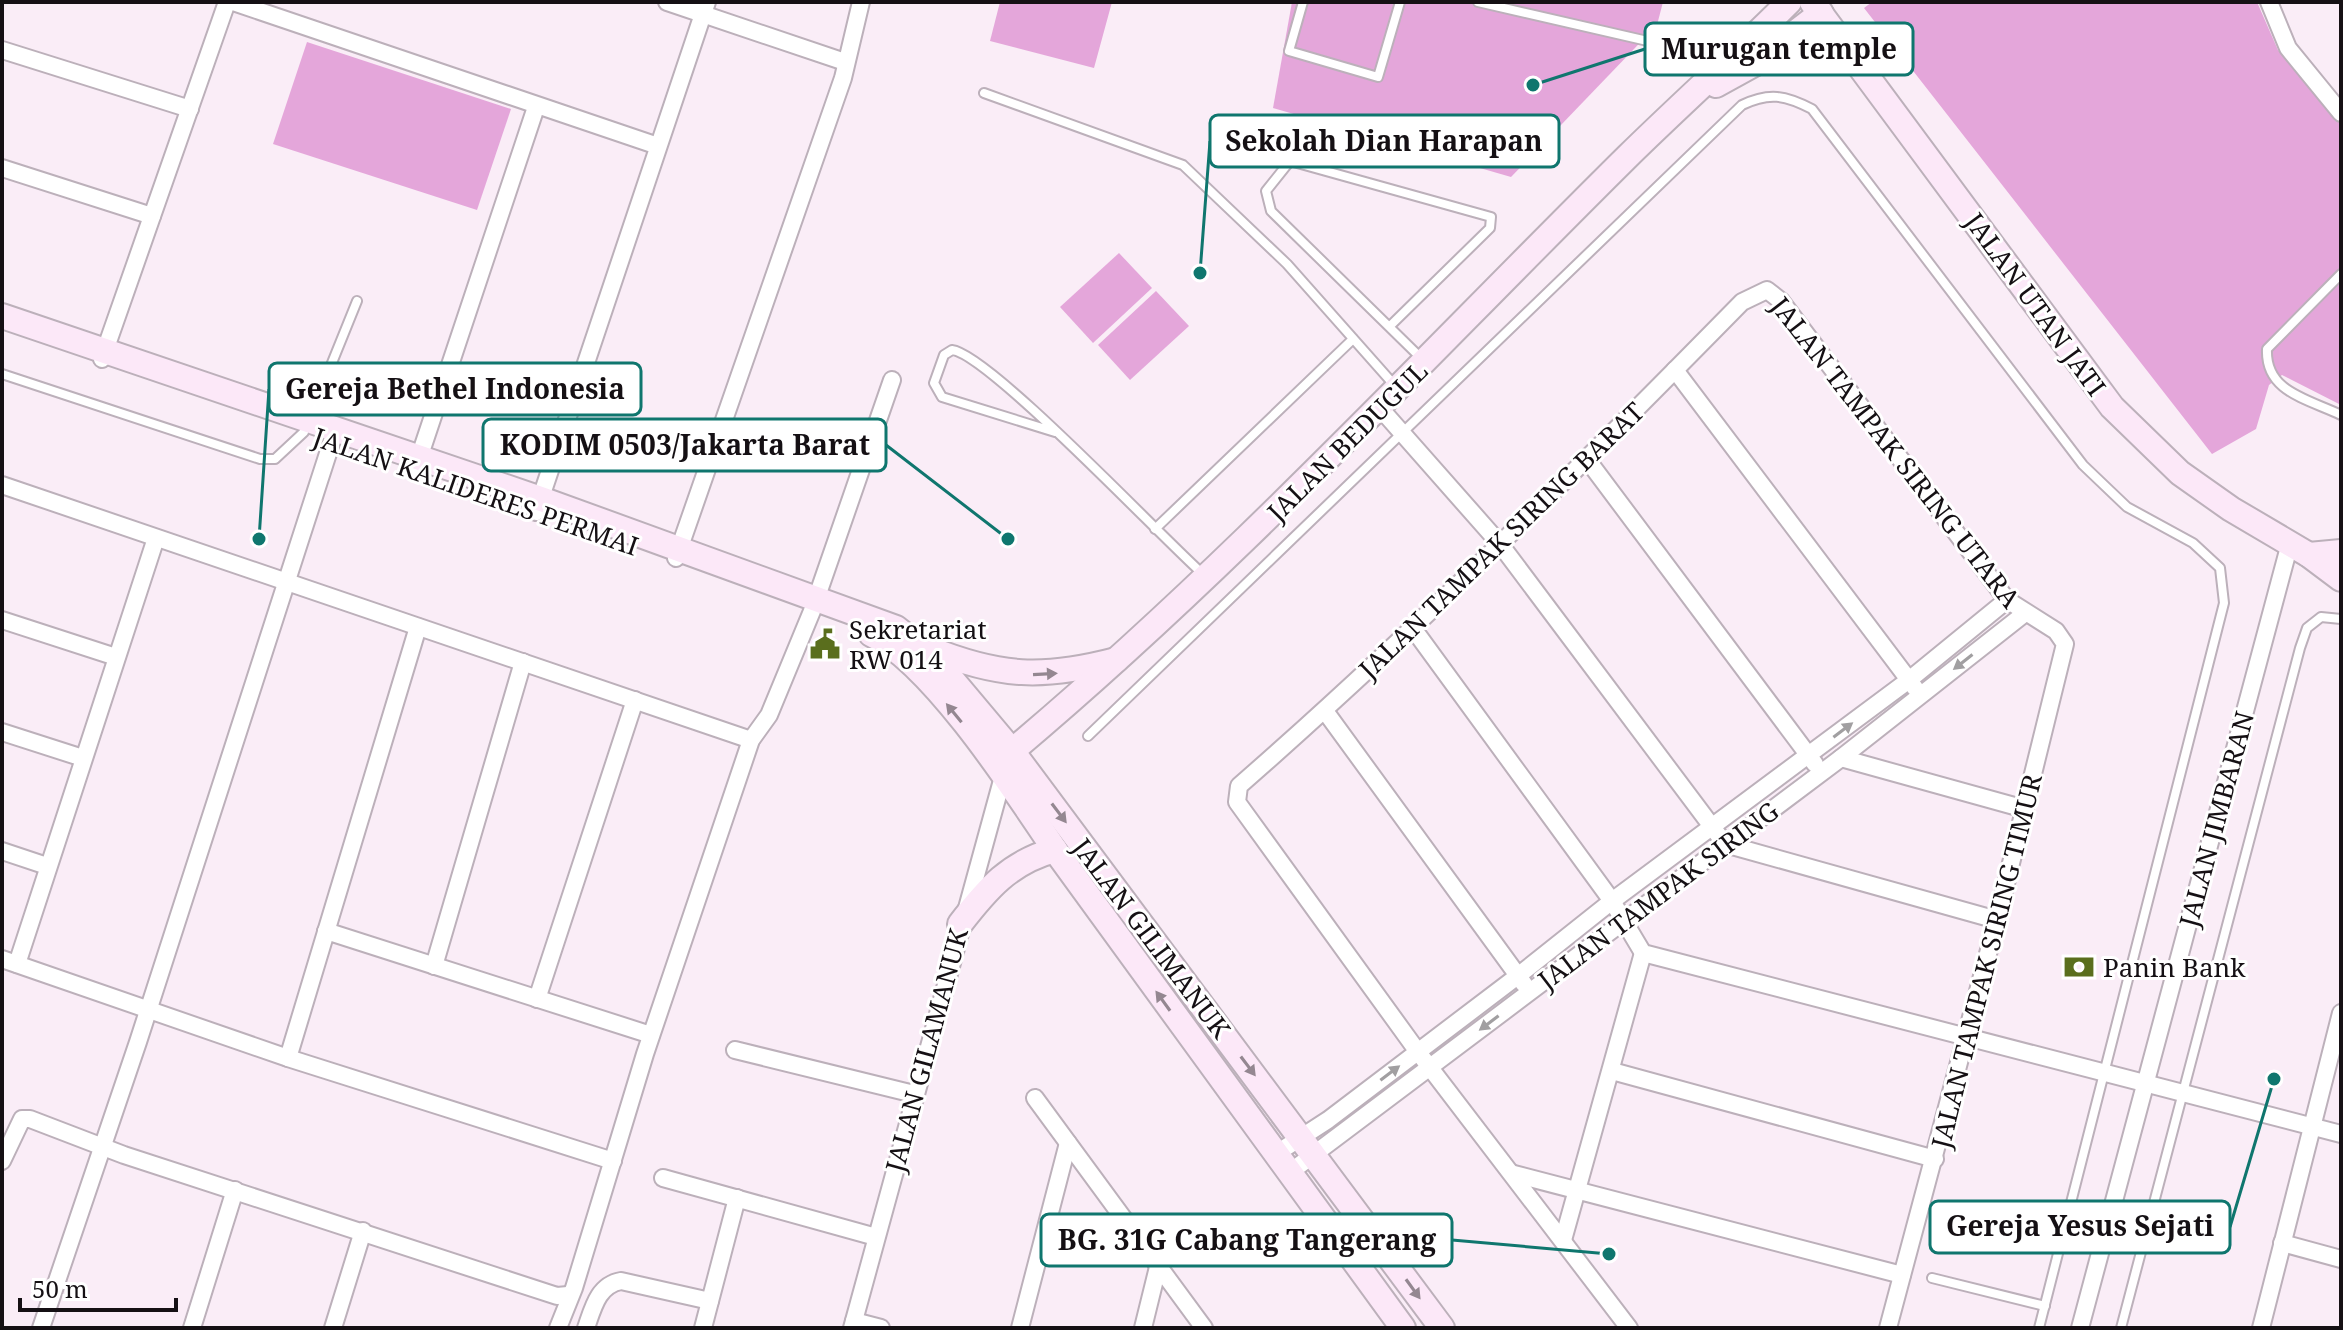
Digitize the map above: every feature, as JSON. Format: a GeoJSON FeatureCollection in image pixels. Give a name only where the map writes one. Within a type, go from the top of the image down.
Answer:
{"type":"FeatureCollection","features":[{"type":"Feature","properties":{"kind":"street"},"geometry":{"type":"LineString","coordinates":[[102,356],[230,2],[658,146]]}},
{"type":"Feature","properties":{"kind":"street"},"geometry":{"type":"LineString","coordinates":[[667,2],[705,9],[845,62]]}},
{"type":"Feature","properties":{"kind":"street"},"geometry":{"type":"LineString","coordinates":[[678,554],[772,285],[845,62],[861,2]]}},
{"type":"Feature","properties":{"kind":"street","name":"JALAN BEDUGUL"},"geometry":{"type":"LineString","coordinates":[[1008,762],[1208,578],[1789,2]]}},
{"type":"Feature","properties":{"kind":"street"},"geometry":{"type":"LineString","coordinates":[[2269,2],[2288,48],[2341,113]]}},
{"type":"Feature","properties":{"kind":"street","name":"JALAN BEDUGUL"},"geometry":{"type":"LineString","coordinates":[[1686,101],[1756,63],[1823,6]]}},
{"type":"Feature","properties":{"kind":"street","name":"JALAN UTAN JATI"},"geometry":{"type":"LineString","coordinates":[[1823,6],[2112,407],[2143,441],[2180,473],[2231,509],[2300,549],[2341,579]]}},
{"type":"Feature","properties":{"kind":"street"},"geometry":{"type":"LineString","coordinates":[[539,505],[705,9]]}},
{"type":"Feature","properties":{"kind":"street"},"geometry":{"type":"LineString","coordinates":[[2,50],[190,109]]}},
{"type":"Feature","properties":{"kind":"street"},"geometry":{"type":"LineString","coordinates":[[417,463],[536,107]]}},
{"type":"Feature","properties":{"kind":"street"},"geometry":{"type":"LineString","coordinates":[[2,168],[152,216]]}},
{"type":"Feature","properties":{"kind":"street","name":"JALAN TAMPAK SIRING BARAT"},"geometry":{"type":"LineString","coordinates":[[1418,1052],[1237,802],[1239,786],[1325,711],[1500,544],[1742,302],[1767,290]]}},
{"type":"Feature","properties":{"kind":"street","name":"JALAN TAMPAK SIRING UTARA"},"geometry":{"type":"LineString","coordinates":[[1767,290],[1781,301],[2007,600],[2024,614]]}},
{"type":"Feature","properties":{"kind":"street","name":"JALAN KALIDERES PERMAI"},"geometry":{"type":"LineString","coordinates":[[2,316],[102,356]]}},
{"type":"Feature","properties":{"kind":"street","name":"JALAN KALIDERES PERMAI"},"geometry":{"type":"LineString","coordinates":[[2,327],[102,356],[307,425],[815,605]]}},
{"type":"Feature","properties":{"kind":"street"},"geometry":{"type":"LineString","coordinates":[[1675,370],[1921,695]]}},
{"type":"Feature","properties":{"kind":"street"},"geometry":{"type":"LineString","coordinates":[[558,1328],[568,1295],[574,1288],[651,1035],[751,740],[769,715],[815,605],[892,380]]}},
{"type":"Feature","properties":{"kind":"street"},"geometry":{"type":"LineString","coordinates":[[1380,408],[1500,544],[1725,844],[1997,920]]}},
{"type":"Feature","properties":{"kind":"street","name":"JALAN KALIDERES PERMAI"},"geometry":{"type":"LineString","coordinates":[[307,425],[332,441],[417,463]]}},
{"type":"Feature","properties":{"kind":"street"},"geometry":{"type":"LineString","coordinates":[[41,1328],[332,441]]}},
{"type":"Feature","properties":{"kind":"street"},"geometry":{"type":"LineString","coordinates":[[1586,458],[1822,772]]}},
{"type":"Feature","properties":{"kind":"street"},"geometry":{"type":"LineString","coordinates":[[2,485],[751,740]]}},
{"type":"Feature","properties":{"kind":"street"},"geometry":{"type":"LineString","coordinates":[[156,538],[47,866],[10,961],[288,1058],[613,1161]]}},
{"type":"Feature","properties":{"kind":"street"},"geometry":{"type":"LineString","coordinates":[[2300,549],[2341,552]]}},
{"type":"Feature","properties":{"kind":"street","name":"JALAN JIMBARAN"},"geometry":{"type":"LineString","coordinates":[[2080,1328],[2300,549]]}},
{"type":"Feature","properties":{"kind":"street","name":"JALAN TAMPAK SIRING"},"geometry":{"type":"LineString","coordinates":[[1282,1164],[1307,1146],[1328,1120],[1612,901],[1909,680],[2007,600]]}},
{"type":"Feature","properties":{"kind":"street","name":"JALAN GILIMANUK"},"geometry":{"type":"LineString","coordinates":[[815,605],[872,626],[896,628],[933,657],[1008,762],[1307,1146],[1442,1328]]}},
{"type":"Feature","properties":{"kind":"street","name":"JALAN TAMPAK SIRING"},"geometry":{"type":"LineString","coordinates":[[1282,1164],[1430,1068],[1841,758],[2024,614]]}},
{"type":"Feature","properties":{"kind":"street","name":"JALAN TAMPAK SIRING TIMUR"},"geometry":{"type":"LineString","coordinates":[[1888,1328],[1997,920],[2065,644],[2056,631],[2024,614]]}},
{"type":"Feature","properties":{"kind":"street"},"geometry":{"type":"LineString","coordinates":[[2,620],[116,657]]}},
{"type":"Feature","properties":{"kind":"street","name":"JALAN GILIMANUK"},"geometry":{"type":"LineString","coordinates":[[872,626],[1008,762],[1055,850],[1403,1328]]}},
{"type":"Feature","properties":{"kind":"street"},"geometry":{"type":"LineString","coordinates":[[288,1058],[418,627]]}},
{"type":"Feature","properties":{"kind":"street"},"geometry":{"type":"LineString","coordinates":[[1412,627],[1612,901],[1643,953],[2341,1134]]}},
{"type":"Feature","properties":{"kind":"street"},"geometry":{"type":"LineString","coordinates":[[916,644],[979,667],[1019,674],[1059,673],[1122,658]]}},
{"type":"Feature","properties":{"kind":"street"},"geometry":{"type":"LineString","coordinates":[[434,966],[523,662]]}},
{"type":"Feature","properties":{"kind":"street"},"geometry":{"type":"LineString","coordinates":[[537,999],[635,700]]}},
{"type":"Feature","properties":{"kind":"street"},"geometry":{"type":"LineString","coordinates":[[1325,711],[1519,975],[1529,993]]}},
{"type":"Feature","properties":{"kind":"street"},"geometry":{"type":"LineString","coordinates":[[2,732],[83,758]]}},
{"type":"Feature","properties":{"kind":"street"},"geometry":{"type":"LineString","coordinates":[[1841,758],[2025,809]]}},
{"type":"Feature","properties":{"kind":"street","name":"JALAN GILAMANUK"},"geometry":{"type":"LineString","coordinates":[[853,1324],[960,924],[1008,762]]}},
{"type":"Feature","properties":{"kind":"street"},"geometry":{"type":"LineString","coordinates":[[960,924],[987,890],[1009,869],[1029,857],[1055,850]]}},
{"type":"Feature","properties":{"kind":"street"},"geometry":{"type":"LineString","coordinates":[[2,851],[47,866]]}},
{"type":"Feature","properties":{"kind":"street"},"geometry":{"type":"LineString","coordinates":[[326,931],[651,1035]]}},
{"type":"Feature","properties":{"kind":"street"},"geometry":{"type":"LineString","coordinates":[[1563,1240],[1643,953]]}},
{"type":"Feature","properties":{"kind":"street"},"geometry":{"type":"LineString","coordinates":[[2261,1328],[2341,1013]]}},
{"type":"Feature","properties":{"kind":"street"},"geometry":{"type":"LineString","coordinates":[[735,1050],[914,1094]]}},
{"type":"Feature","properties":{"kind":"street"},"geometry":{"type":"LineString","coordinates":[[1418,1052],[1629,1328]]}},
{"type":"Feature","properties":{"kind":"street"},"geometry":{"type":"LineString","coordinates":[[1612,1071],[1935,1159]]}},
{"type":"Feature","properties":{"kind":"street"},"geometry":{"type":"LineString","coordinates":[[1035,1098],[1204,1328]]}},
{"type":"Feature","properties":{"kind":"street"},"geometry":{"type":"LineString","coordinates":[[2,1161],[22,1119],[557,1296],[568,1295]]}},
{"type":"Feature","properties":{"kind":"street"},"geometry":{"type":"LineString","coordinates":[[1020,1328],[1068,1143]]}},
{"type":"Feature","properties":{"kind":"street"},"geometry":{"type":"LineString","coordinates":[[1514,1174],[1902,1275]]}},
{"type":"Feature","properties":{"kind":"street"},"geometry":{"type":"LineString","coordinates":[[663,1178],[876,1237]]}},
{"type":"Feature","properties":{"kind":"street"},"geometry":{"type":"LineString","coordinates":[[192,1328],[235,1190]]}},
{"type":"Feature","properties":{"kind":"street"},"geometry":{"type":"LineString","coordinates":[[703,1328],[737,1198]]}},
{"type":"Feature","properties":{"kind":"street"},"geometry":{"type":"LineString","coordinates":[[333,1328],[363,1231]]}},
{"type":"Feature","properties":{"kind":"street"},"geometry":{"type":"LineString","coordinates":[[2282,1243],[2341,1259]]}},
{"type":"Feature","properties":{"kind":"street"},"geometry":{"type":"LineString","coordinates":[[1143,1328],[1159,1263]]}},
{"type":"Feature","properties":{"kind":"street"},"geometry":{"type":"LineString","coordinates":[[586,1328],[602,1289],[610,1283],[621,1281],[710,1301]]}},
{"type":"Feature","properties":{"kind":"street"},"geometry":{"type":"LineString","coordinates":[[853,1324],[881,1328]]}},
{"type":"Feature","properties":{"kind":"lane"},"geometry":{"type":"LineString","coordinates":[[1303,2],[1289,51],[1378,77],[1400,2]]}},
{"type":"Feature","properties":{"kind":"lane"},"geometry":{"type":"LineString","coordinates":[[1478,2],[1691,51],[1728,64]]}},
{"type":"Feature","properties":{"kind":"lane"},"geometry":{"type":"LineString","coordinates":[[984,93],[1183,165],[1287,264],[1399,389]]}},
{"type":"Feature","properties":{"kind":"lane"},"geometry":{"type":"LineString","coordinates":[[1088,736],[1742,105],[1763,95],[1788,96],[1812,109],[2083,465],[2127,507],[2193,543],[2220,568],[2224,603],[2039,1328]]}},
{"type":"Feature","properties":{"kind":"lane"},"geometry":{"type":"LineString","coordinates":[[1390,326],[1490,228],[1491,217],[1290,161],[1266,191],[1271,211],[1426,362]]}},
{"type":"Feature","properties":{"kind":"lane"},"geometry":{"type":"LineString","coordinates":[[2341,274],[2267,349],[2266,365],[2277,384],[2341,415]]}},
{"type":"Feature","properties":{"kind":"lane"},"geometry":{"type":"LineString","coordinates":[[2,374],[269,461],[279,457],[307,425],[357,301]]}},
{"type":"Feature","properties":{"kind":"lane"},"geometry":{"type":"LineString","coordinates":[[1155,529],[1353,339]]}},
{"type":"Feature","properties":{"kind":"lane"},"geometry":{"type":"LineString","coordinates":[[1055,432],[942,397],[935,391],[934,383],[944,355],[952,350],[961,351],[979,363],[1055,432],[1208,578]]}},
{"type":"Feature","properties":{"kind":"lane"},"geometry":{"type":"LineString","coordinates":[[2121,1328],[2300,648],[2307,628],[2321,617],[2341,619]]}},
{"type":"Feature","properties":{"kind":"lane"},"geometry":{"type":"LineString","coordinates":[[1932,1278],[2045,1306]]}},
{"type":"Feature","properties":{"kind":"shaded area"},"geometry":{"type":"Polygon","coordinates":[[[1000,2],[1112,2],[1094,68],[990,41],[1000,2]]]}},
{"type":"Feature","properties":{"kind":"shaded area"},"geometry":{"type":"Polygon","coordinates":[[[1292,2],[1663,2],[1657,25],[1511,177],[1273,108],[1292,2]]]}},
{"type":"Feature","properties":{"kind":"shaded area"},"geometry":{"type":"Polygon","coordinates":[[[1872,2],[2257,2],[2278,50],[2341,120],[2341,405],[2282,375],[2269,385],[2256,429],[2212,454],[1864,8],[1872,2]]]}},
{"type":"Feature","properties":{"kind":"shaded area"},"geometry":{"type":"Polygon","coordinates":[[[307,42],[511,109],[477,210],[273,144],[307,42]]]}},
{"type":"Feature","properties":{"kind":"shaded area"},"geometry":{"type":"Polygon","coordinates":[[[1119,253],[1152,288],[1093,343],[1060,307],[1119,253]]]}},
{"type":"Feature","properties":{"kind":"shaded area"},"geometry":{"type":"Polygon","coordinates":[[[1156,291],[1189,326],[1130,380],[1098,345],[1156,291]]]}},
{"type":"Feature","properties":{"kind":"place","name":"Murugan temple"},"geometry":{"type":"Point","coordinates":[1533,85]}},
{"type":"Feature","properties":{"kind":"place","name":"Sekolah Dian Harapan"},"geometry":{"type":"Point","coordinates":[1200,273]}},
{"type":"Feature","properties":{"kind":"place","name":"Gereja Bethel Indonesia"},"geometry":{"type":"Point","coordinates":[259,539]}},
{"type":"Feature","properties":{"kind":"place","name":"KODIM 0503/Jakarta Barat"},"geometry":{"type":"Point","coordinates":[1008,539]}},
{"type":"Feature","properties":{"kind":"place","name":"Sekretariat RW 014"},"geometry":{"type":"Point","coordinates":[825,644]}},
{"type":"Feature","properties":{"kind":"place","name":"Panin Bank"},"geometry":{"type":"Point","coordinates":[2079,967]}},
{"type":"Feature","properties":{"kind":"place","name":"Gereja Yesus Sejati"},"geometry":{"type":"Point","coordinates":[2274,1079]}},
{"type":"Feature","properties":{"kind":"place","name":"BG. 31G Cabang Tangerang"},"geometry":{"type":"Point","coordinates":[1609,1254]}}]}
